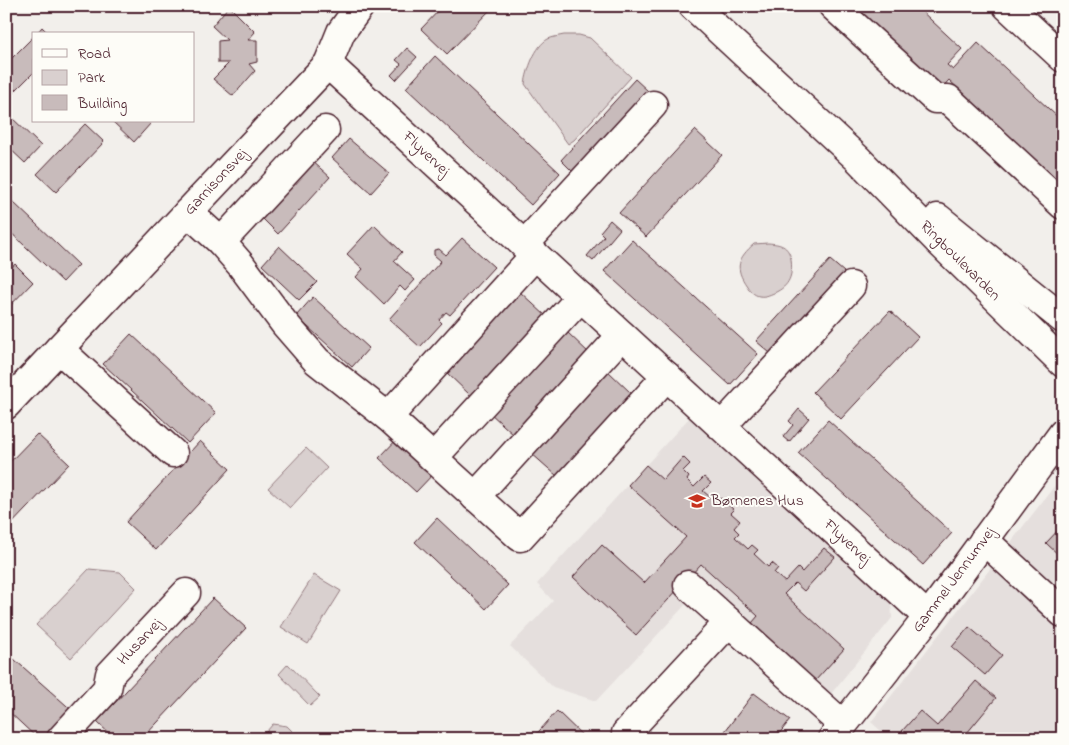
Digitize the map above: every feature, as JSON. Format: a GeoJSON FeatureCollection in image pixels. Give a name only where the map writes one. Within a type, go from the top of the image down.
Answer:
{"type":"FeatureCollection","features":[{"type":"Feature","properties":{"kind":"street","name":"Garnisonsvej"},"geometry":{"type":"LineString","coordinates":[[6,405],[328,64],[341,32],[360,6]]}},
{"type":"Feature","properties":{"kind":"street","name":"Ringboulevarden"},"geometry":{"type":"LineString","coordinates":[[693,6],[858,159],[938,241],[1063,363]]}},
{"type":"Feature","properties":{"kind":"street"},"geometry":{"type":"LineString","coordinates":[[833,6],[934,99],[948,99],[1063,205]]}},
{"type":"Feature","properties":{"kind":"street"},"geometry":{"type":"LineString","coordinates":[[1007,6],[1063,58]]}},
{"type":"Feature","properties":{"kind":"street","name":"Flyvervej"},"geometry":{"type":"LineString","coordinates":[[328,64],[928,617]]}},
{"type":"Feature","properties":{"kind":"street"},"geometry":{"type":"LineString","coordinates":[[388,417],[653,105]]}},
{"type":"Feature","properties":{"kind":"street"},"geometry":{"type":"LineString","coordinates":[[221,242],[325,130]]}},
{"type":"Feature","properties":{"kind":"street","name":"Ringboulevarden"},"geometry":{"type":"LineString","coordinates":[[858,159],[910,196],[1063,319]]}},
{"type":"Feature","properties":{"kind":"street"},"geometry":{"type":"LineString","coordinates":[[188,212],[221,242],[241,265],[284,323],[317,361],[388,417],[520,537],[667,376]]}},
{"type":"Feature","properties":{"kind":"street"},"geometry":{"type":"LineString","coordinates":[[722,426],[851,286]]}},
{"type":"Feature","properties":{"kind":"street"},"geometry":{"type":"LineString","coordinates":[[433,458],[581,296]]}},
{"type":"Feature","properties":{"kind":"street"},"geometry":{"type":"LineString","coordinates":[[475,496],[622,335]]}},
{"type":"Feature","properties":{"kind":"street"},"geometry":{"type":"LineString","coordinates":[[59,349],[173,453]]}},
{"type":"Feature","properties":{"kind":"street","name":"Gammel Jennumvej"},"geometry":{"type":"LineString","coordinates":[[688,585],[729,622],[837,732],[928,617],[1063,433]]}},
{"type":"Feature","properties":{"kind":"street"},"geometry":{"type":"LineString","coordinates":[[984,540],[1063,613]]}},
{"type":"Feature","properties":{"kind":"street","name":"Husarvej"},"geometry":{"type":"LineString","coordinates":[[61,739],[107,689],[110,674],[186,593]]}},
{"type":"Feature","properties":{"kind":"street"},"geometry":{"type":"LineString","coordinates":[[626,733],[729,622]]}},
{"type":"Feature","properties":{"kind":"shaded area","name":"Børnenes Hus"},"geometry":{"type":"Polygon","coordinates":[[[690,417],[891,601],[892,618],[826,700],[700,589],[596,701],[553,687],[510,646],[553,601],[537,584],[690,417]]]}},
{"type":"Feature","properties":{"kind":"shaded area"},"geometry":{"type":"Polygon","coordinates":[[[1063,475],[1063,739],[890,739],[871,722],[1063,475]]]}},
{"type":"Feature","properties":{"kind":"green space"},"geometry":{"type":"Polygon","coordinates":[[[564,35],[579,35],[590,38],[631,77],[574,140],[568,144],[525,84],[530,65],[539,47],[548,39],[564,35]]]}},
{"type":"Feature","properties":{"kind":"green space"},"geometry":{"type":"Polygon","coordinates":[[[768,243],[786,248],[791,259],[791,275],[784,287],[767,296],[759,296],[751,291],[743,280],[739,268],[744,254],[754,244],[768,243]]]}},
{"type":"Feature","properties":{"kind":"green space"},"geometry":{"type":"Polygon","coordinates":[[[306,448],[327,468],[290,508],[268,488],[306,448]]]}},
{"type":"Feature","properties":{"kind":"green space"},"geometry":{"type":"Polygon","coordinates":[[[89,569],[120,572],[136,588],[71,658],[36,625],[89,569]]]}},
{"type":"Feature","properties":{"kind":"green space"},"geometry":{"type":"Polygon","coordinates":[[[314,575],[341,591],[308,644],[281,627],[314,575]]]}},
{"type":"Feature","properties":{"kind":"green space"},"geometry":{"type":"Polygon","coordinates":[[[288,664],[320,697],[310,706],[279,674],[288,664]]]}},
{"type":"Feature","properties":{"kind":"green space"},"geometry":{"type":"Polygon","coordinates":[[[273,724],[287,726],[300,739],[260,739],[273,724]]]}},
{"type":"Feature","properties":{"kind":"building"},"geometry":{"type":"Polygon","coordinates":[[[229,6],[255,32],[248,40],[257,40],[257,62],[249,64],[255,71],[233,96],[213,79],[229,63],[218,63],[218,41],[227,40],[212,26],[229,6]]]}},
{"type":"Feature","properties":{"kind":"building"},"geometry":{"type":"Polygon","coordinates":[[[443,6],[494,6],[447,54],[421,29],[443,6]]]}},
{"type":"Feature","properties":{"kind":"building"},"geometry":{"type":"Polygon","coordinates":[[[847,6],[916,6],[962,49],[947,65],[953,70],[978,43],[1063,122],[1063,186],[949,80],[939,91],[847,6]]]}},
{"type":"Feature","properties":{"kind":"building"},"geometry":{"type":"Polygon","coordinates":[[[42,27],[47,32],[38,32],[42,27]]]}},
{"type":"Feature","properties":{"kind":"building"},"geometry":{"type":"Polygon","coordinates":[[[32,38],[32,74],[11,95],[6,90],[6,64],[32,38]]]}},
{"type":"Feature","properties":{"kind":"building"},"geometry":{"type":"Polygon","coordinates":[[[407,48],[417,57],[396,80],[391,75],[401,64],[396,60],[407,48]]]}},
{"type":"Feature","properties":{"kind":"building"},"geometry":{"type":"Polygon","coordinates":[[[435,56],[560,173],[531,205],[406,88],[435,56]]]}},
{"type":"Feature","properties":{"kind":"building"},"geometry":{"type":"Polygon","coordinates":[[[635,79],[648,91],[574,173],[561,160],[635,79]]]}},
{"type":"Feature","properties":{"kind":"building"},"geometry":{"type":"Polygon","coordinates":[[[6,112],[41,146],[25,163],[6,145],[6,112]]]}},
{"type":"Feature","properties":{"kind":"building"},"geometry":{"type":"Polygon","coordinates":[[[113,122],[150,122],[134,142],[113,122]]]}},
{"type":"Feature","properties":{"kind":"building"},"geometry":{"type":"Polygon","coordinates":[[[85,124],[104,142],[56,192],[37,174],[85,124]]]}},
{"type":"Feature","properties":{"kind":"building"},"geometry":{"type":"Polygon","coordinates":[[[695,130],[722,155],[646,237],[619,213],[695,130]]]}},
{"type":"Feature","properties":{"kind":"building"},"geometry":{"type":"Polygon","coordinates":[[[349,139],[389,173],[371,193],[332,158],[349,139]]]}},
{"type":"Feature","properties":{"kind":"building"},"geometry":{"type":"Polygon","coordinates":[[[311,160],[330,177],[278,234],[260,216],[311,160]]]}},
{"type":"Feature","properties":{"kind":"building"},"geometry":{"type":"Polygon","coordinates":[[[12,201],[79,265],[63,282],[6,228],[6,207],[12,201]]]}},
{"type":"Feature","properties":{"kind":"building"},"geometry":{"type":"Polygon","coordinates":[[[610,220],[620,229],[593,261],[587,256],[604,236],[600,232],[610,220]]]}},
{"type":"Feature","properties":{"kind":"building"},"geometry":{"type":"Polygon","coordinates":[[[374,225],[402,252],[394,261],[415,280],[405,291],[400,286],[384,304],[356,277],[363,269],[347,254],[374,225]]]}},
{"type":"Feature","properties":{"kind":"building"},"geometry":{"type":"Polygon","coordinates":[[[462,238],[494,267],[450,315],[446,312],[439,320],[442,323],[420,347],[389,319],[441,261],[434,255],[434,250],[439,249],[446,255],[462,238]]]}},
{"type":"Feature","properties":{"kind":"building"},"geometry":{"type":"Polygon","coordinates":[[[632,240],[758,354],[730,385],[604,271],[632,240]]]}},
{"type":"Feature","properties":{"kind":"building"},"geometry":{"type":"Polygon","coordinates":[[[279,246],[317,282],[299,300],[262,265],[279,246]]]}},
{"type":"Feature","properties":{"kind":"building"},"geometry":{"type":"Polygon","coordinates":[[[830,260],[844,272],[770,353],[756,341],[830,260]]]}},
{"type":"Feature","properties":{"kind":"building"},"geometry":{"type":"Polygon","coordinates":[[[15,264],[33,282],[6,310],[6,274],[15,264]]]}},
{"type":"Feature","properties":{"kind":"building"},"geometry":{"type":"Polygon","coordinates":[[[519,291],[546,316],[471,396],[445,371],[519,291]]]}},
{"type":"Feature","properties":{"kind":"building"},"geometry":{"type":"Polygon","coordinates":[[[313,297],[369,348],[352,367],[296,316],[313,297]]]}},
{"type":"Feature","properties":{"kind":"building"},"geometry":{"type":"Polygon","coordinates":[[[890,311],[918,337],[841,419],[813,392],[890,311]]]}},
{"type":"Feature","properties":{"kind":"building"},"geometry":{"type":"Polygon","coordinates":[[[566,331],[591,355],[515,436],[489,412],[566,331]]]}},
{"type":"Feature","properties":{"kind":"building"},"geometry":{"type":"Polygon","coordinates":[[[131,334],[216,413],[188,443],[103,364],[131,334]]]}},
{"type":"Feature","properties":{"kind":"building"},"geometry":{"type":"Polygon","coordinates":[[[607,370],[632,394],[557,476],[531,453],[607,370]]]}},
{"type":"Feature","properties":{"kind":"building"},"geometry":{"type":"Polygon","coordinates":[[[799,409],[809,418],[789,442],[783,437],[793,425],[789,421],[799,409]]]}},
{"type":"Feature","properties":{"kind":"building"},"geometry":{"type":"Polygon","coordinates":[[[828,420],[952,533],[923,565],[798,453],[828,420]]]}},
{"type":"Feature","properties":{"kind":"building"},"geometry":{"type":"Polygon","coordinates":[[[37,434],[69,464],[6,530],[6,466],[37,434]]]}},
{"type":"Feature","properties":{"kind":"building"},"geometry":{"type":"Polygon","coordinates":[[[400,436],[436,471],[416,492],[379,458],[400,436]]]}},
{"type":"Feature","properties":{"kind":"building"},"geometry":{"type":"Polygon","coordinates":[[[200,441],[230,469],[156,550],[126,522],[200,441]]]}},
{"type":"Feature","properties":{"kind":"building"},"geometry":{"type":"Polygon","coordinates":[[[683,457],[690,464],[683,471],[689,477],[687,480],[694,487],[704,477],[711,483],[703,491],[716,502],[721,498],[734,510],[731,513],[740,521],[734,528],[739,533],[735,537],[748,549],[752,545],[758,550],[754,554],[768,567],[772,563],[778,568],[774,573],[785,582],[798,568],[802,572],[824,548],[835,557],[804,591],[795,583],[784,594],[844,649],[815,681],[752,623],[758,616],[701,564],[636,635],[573,577],[602,545],[644,583],[686,537],[628,485],[646,465],[663,480],[683,457]]]}},
{"type":"Feature","properties":{"kind":"building"},"geometry":{"type":"Polygon","coordinates":[[[437,518],[508,585],[486,609],[415,542],[437,518]]]}},
{"type":"Feature","properties":{"kind":"building"},"geometry":{"type":"Polygon","coordinates":[[[1063,525],[1063,559],[1046,543],[1063,525]]]}},
{"type":"Feature","properties":{"kind":"building"},"geometry":{"type":"Polygon","coordinates":[[[213,598],[246,628],[142,739],[115,739],[97,722],[213,598]]]}},
{"type":"Feature","properties":{"kind":"building"},"geometry":{"type":"Polygon","coordinates":[[[969,627],[1002,655],[985,675],[952,647],[969,627]]]}},
{"type":"Feature","properties":{"kind":"building"},"geometry":{"type":"Polygon","coordinates":[[[6,652],[75,713],[51,739],[38,739],[6,709],[6,652]]]}},
{"type":"Feature","properties":{"kind":"building"},"geometry":{"type":"Polygon","coordinates":[[[976,681],[996,698],[962,739],[911,739],[902,731],[920,711],[937,726],[976,681]]]}},
{"type":"Feature","properties":{"kind":"building"},"geometry":{"type":"Polygon","coordinates":[[[754,693],[790,720],[775,739],[719,739],[754,693]]]}},
{"type":"Feature","properties":{"kind":"building"},"geometry":{"type":"Polygon","coordinates":[[[557,711],[586,739],[532,739],[557,711]]]}},
{"type":"Feature","properties":{"kind":"place","name":"Børnenes Hus"},"geometry":{"type":"Point","coordinates":[697,501]}}]}
